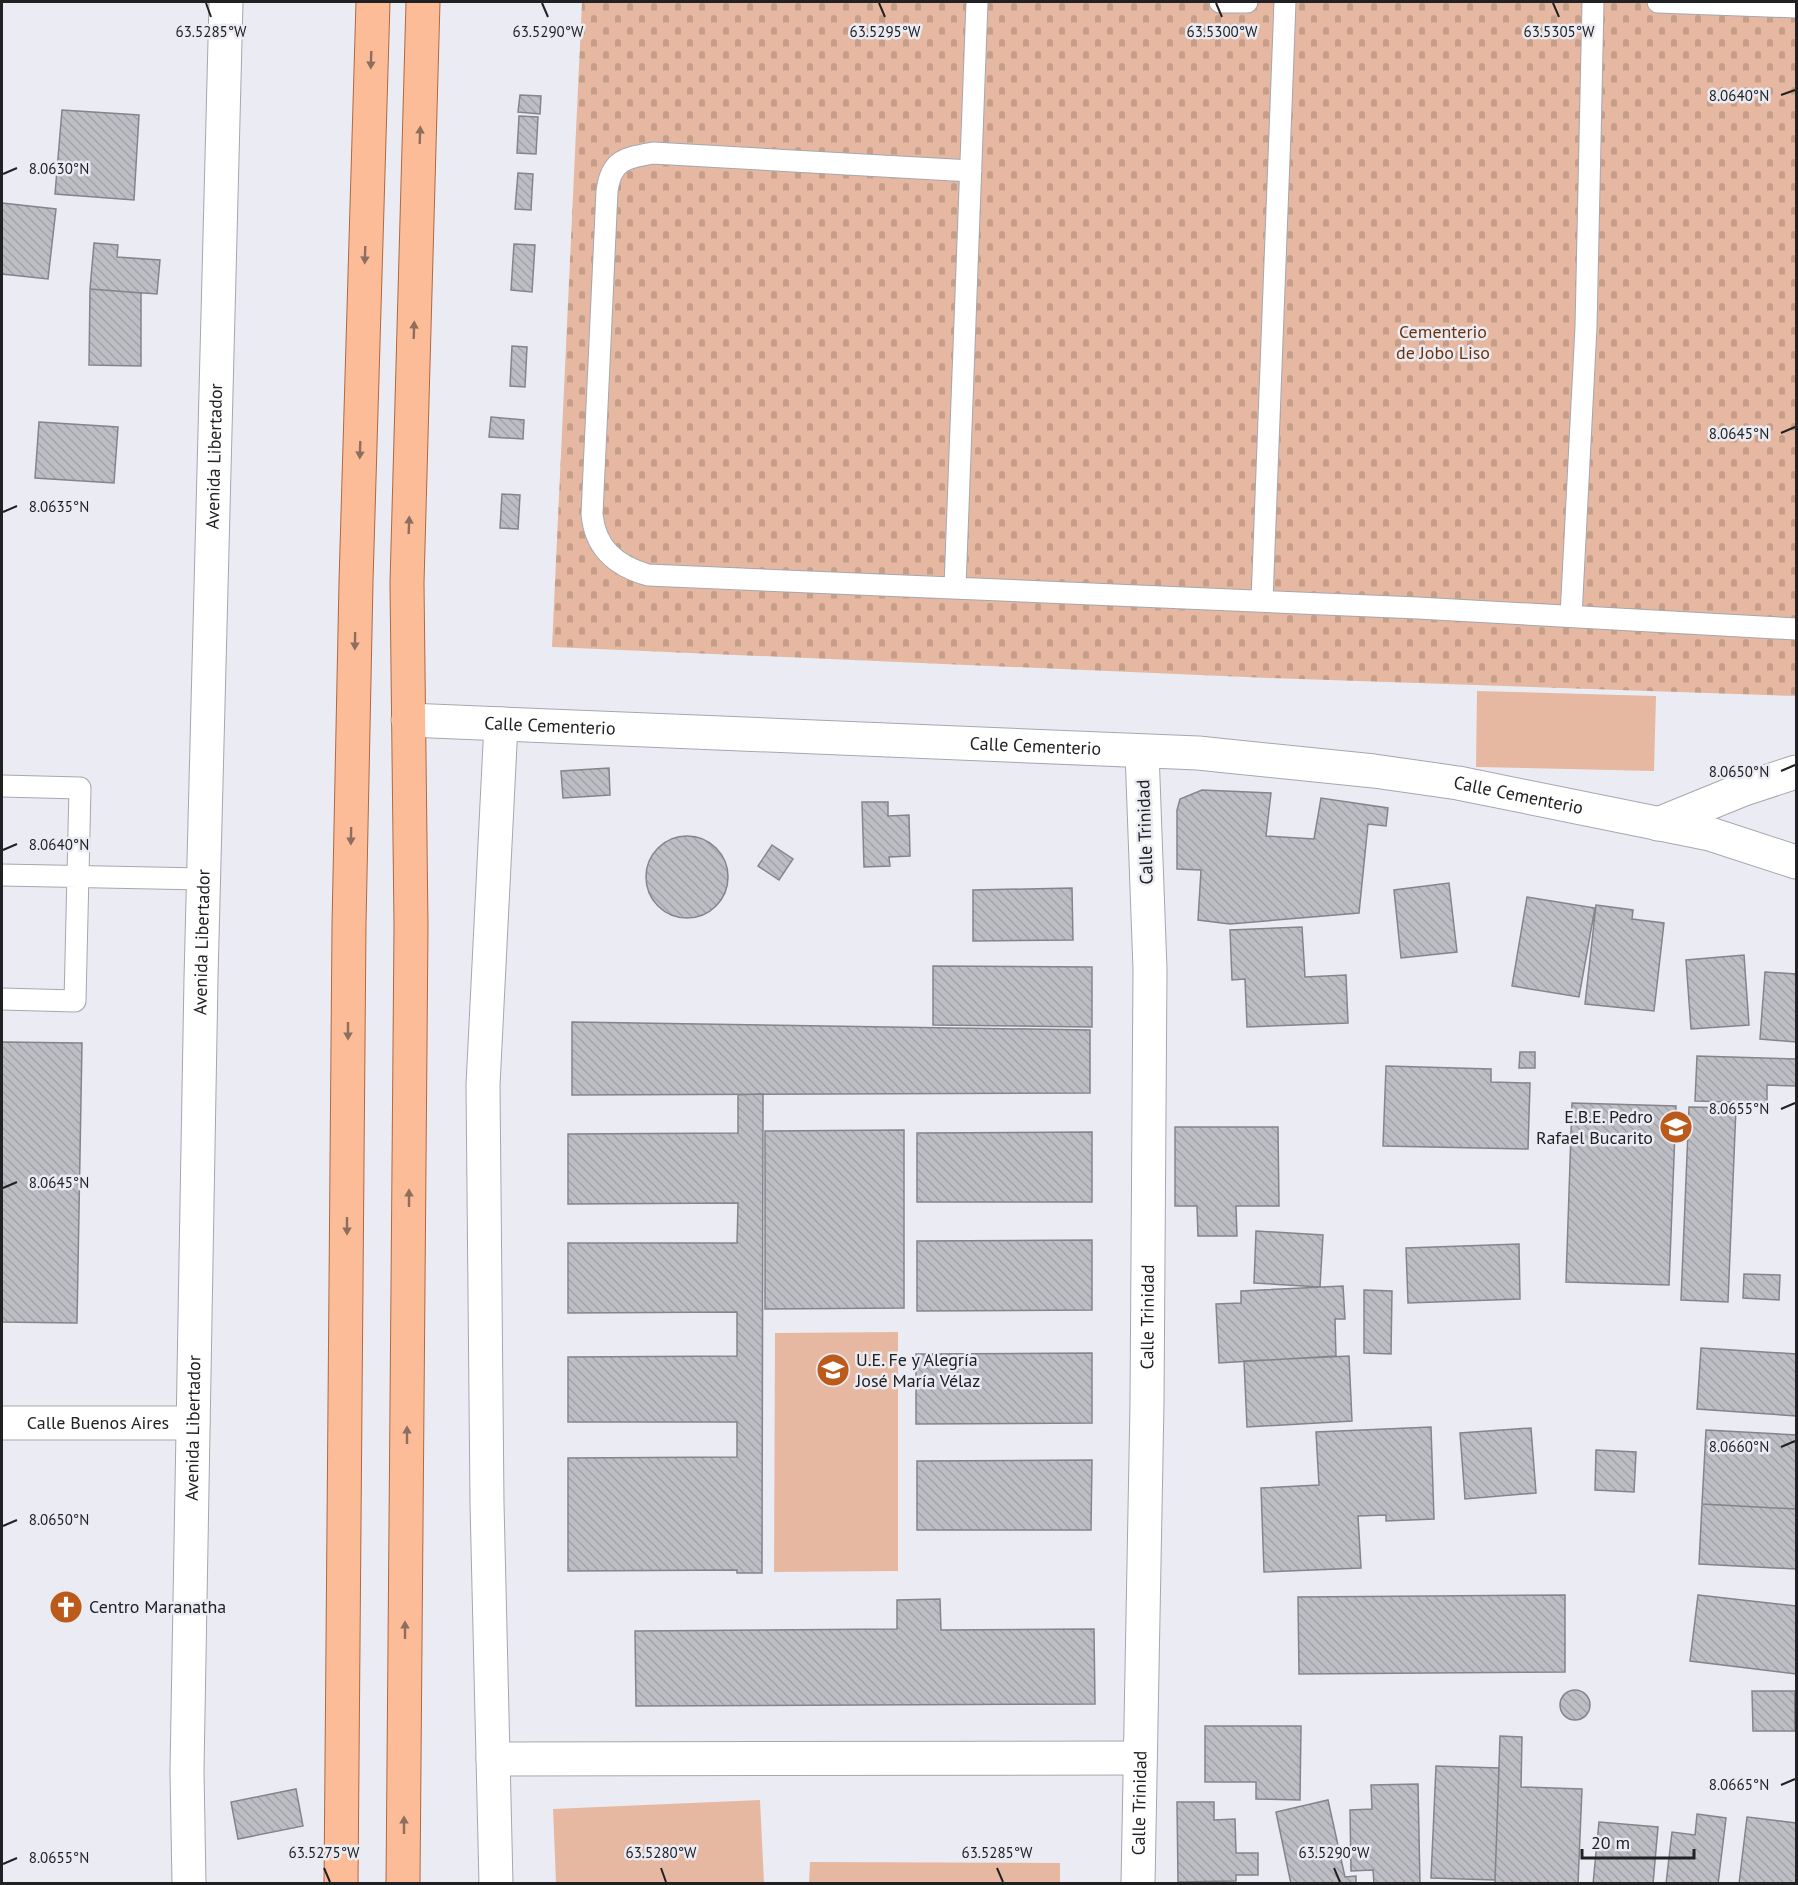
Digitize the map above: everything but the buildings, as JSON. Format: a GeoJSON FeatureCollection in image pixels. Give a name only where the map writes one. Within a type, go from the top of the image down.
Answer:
{"type":"FeatureCollection","features":[{"type":"Feature","properties":{"kind":"main road"},"geometry":{"type":"LineString","coordinates":[[341,1884],[349,925],[356,570],[373,2]]}},
{"type":"Feature","properties":{"kind":"main road"},"geometry":{"type":"LineString","coordinates":[[403,1884],[411,926],[407,584],[423,2]]}},
{"type":"Feature","properties":{"kind":"street","name":"Avenida Libertador"},"geometry":{"type":"LineString","coordinates":[[189,1884],[188,1771],[203,879],[226,2]]}},
{"type":"Feature","properties":{"kind":"street","name":"Calle Cementerio"},"geometry":{"type":"LineString","coordinates":[[408,720],[1198,753],[1383,772],[1458,783],[1710,834],[1797,862]]}},
{"type":"Feature","properties":{"kind":"street"},"geometry":{"type":"LineString","coordinates":[[496,1884],[483,1085],[501,724]]}},
{"type":"Feature","properties":{"kind":"street","name":"Calle Trinidad"},"geometry":{"type":"LineString","coordinates":[[1137,1884],[1147,1403],[1150,969],[1142,752]]}},
{"type":"Feature","properties":{"kind":"street"},"geometry":{"type":"LineString","coordinates":[[1658,824],[1744,789],[1797,772]]}},
{"type":"Feature","properties":{"kind":"street","name":"Calle Buenos Aires"},"geometry":{"type":"LineString","coordinates":[[2,1423],[193,1423]]}},
{"type":"Feature","properties":{"kind":"street"},"geometry":{"type":"LineString","coordinates":[[493,1759],[1140,1758]]}},
{"type":"Feature","properties":{"kind":"lane"},"geometry":{"type":"LineString","coordinates":[[955,587],[977,2]]}},
{"type":"Feature","properties":{"kind":"lane"},"geometry":{"type":"LineString","coordinates":[[1220,2],[1246,2]]}},
{"type":"Feature","properties":{"kind":"lane"},"geometry":{"type":"LineString","coordinates":[[1262,601],[1285,2]]}},
{"type":"Feature","properties":{"kind":"lane"},"geometry":{"type":"LineString","coordinates":[[1571,616],[1586,327],[1593,2]]}},
{"type":"Feature","properties":{"kind":"lane"},"geometry":{"type":"LineString","coordinates":[[1658,2],[1797,8]]}},
{"type":"Feature","properties":{"kind":"lane"},"geometry":{"type":"LineString","coordinates":[[970,171],[653,153],[621,162],[609,177],[607,191],[592,514],[593,529],[607,553],[632,570],[648,575],[1262,601],[1797,629]]}},
{"type":"Feature","properties":{"kind":"lane"},"geometry":{"type":"LineString","coordinates":[[2,786],[80,788],[75,1001],[2,999]]}},
{"type":"Feature","properties":{"kind":"lane"},"geometry":{"type":"LineString","coordinates":[[2,875],[203,879]]}},
{"type":"Feature","properties":{"kind":"green space","name":"Cementerio de Jobo Liso"},"geometry":{"type":"Polygon","coordinates":[[[582,2],[1796,2],[1796,696],[1268,678],[552,647],[582,2]]]}},
{"type":"Feature","properties":{"kind":"green space"},"geometry":{"type":"Polygon","coordinates":[[[1477,691],[1656,696],[1654,771],[1476,767],[1477,691]]]}},
{"type":"Feature","properties":{"kind":"green space"},"geometry":{"type":"Polygon","coordinates":[[[898,1332],[898,1571],[774,1572],[775,1333],[898,1332]]]}},
{"type":"Feature","properties":{"kind":"green space"},"geometry":{"type":"Polygon","coordinates":[[[760,1800],[764,1883],[556,1883],[553,1809],[760,1800]]]}},
{"type":"Feature","properties":{"kind":"green space"},"geometry":{"type":"Polygon","coordinates":[[[810,1862],[1060,1863],[1060,1883],[809,1883],[810,1862]]]}},
{"type":"Feature","properties":{"kind":"place","name":"E.B.E. Pedro Rafael Bucarito"},"geometry":{"type":"Point","coordinates":[1676,1127]}},
{"type":"Feature","properties":{"kind":"place","name":"U.E. Fe y Alegría José María Vélaz"},"geometry":{"type":"Point","coordinates":[833,1370]}},
{"type":"Feature","properties":{"kind":"place","name":"Centro Maranatha"},"geometry":{"type":"Point","coordinates":[66,1607]}}]}
